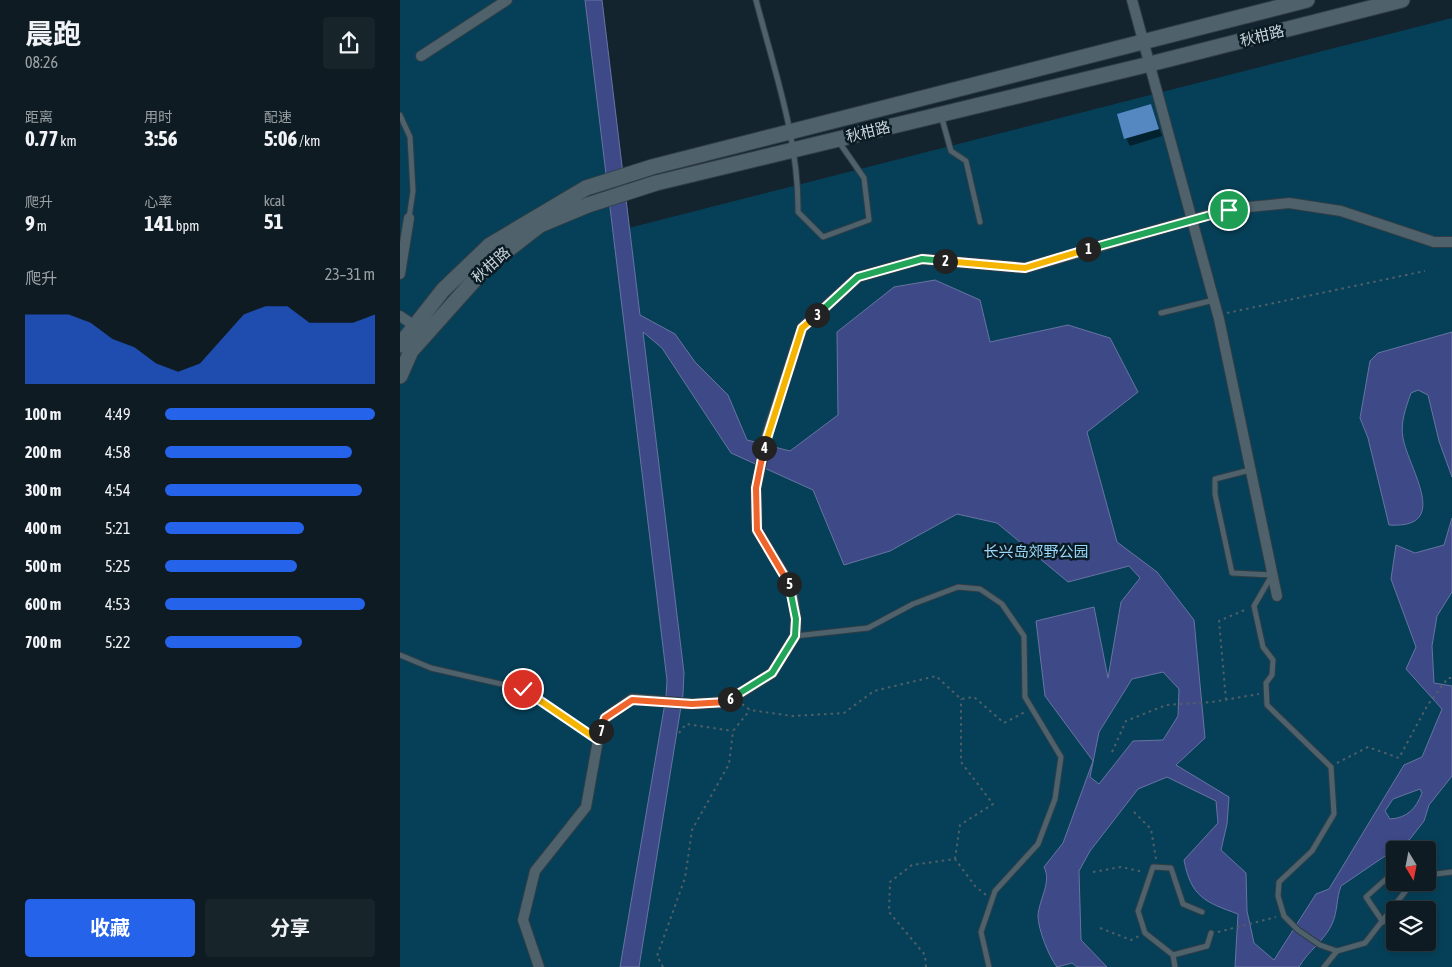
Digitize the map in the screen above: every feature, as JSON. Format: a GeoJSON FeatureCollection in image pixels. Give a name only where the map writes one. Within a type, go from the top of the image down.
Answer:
{"type":"FeatureCollection","features":[{"type":"Feature","properties":{"kind":"street"},"geometry":{"type":"LineString","coordinates":[[421,56],[507,0]]}},
{"type":"Feature","properties":{"kind":"street"},"geometry":{"type":"LineString","coordinates":[[1132,0],[1218,315],[1277,596]]}},
{"type":"Feature","properties":{"kind":"street","name":"秋柑路"},"geometry":{"type":"LineString","coordinates":[[400,345],[443,290],[490,245],[586,188],[652,167],[790,131],[1308,0]]}},
{"type":"Feature","properties":{"kind":"street","name":"秋柑路"},"geometry":{"type":"LineString","coordinates":[[400,376],[411,351],[487,266],[540,225],[588,205],[656,184],[1150,64],[1402,0]]}},
{"type":"Feature","properties":{"kind":"street"},"geometry":{"type":"LineString","coordinates":[[539,967],[523,920],[535,871],[586,807],[598,740],[605,718],[632,700],[684,703],[726,702],[772,673],[795,636],[796,619],[791,586],[757,530],[756,488],[767,435],[802,328],[858,277],[922,259],[1025,268],[1192,219],[1229,210],[1290,203],[1341,211],[1434,242],[1452,242]]}},
{"type":"Feature","properties":{"kind":"street"},"geometry":{"type":"LineString","coordinates":[[400,274],[409,218]]}},
{"type":"Feature","properties":{"kind":"street"},"geometry":{"type":"LineString","coordinates":[[400,316],[415,326]]}},
{"type":"Feature","properties":{"kind":"lane"},"geometry":{"type":"LineString","coordinates":[[756,0],[794,151],[799,182],[798,212],[823,237],[869,220],[864,178],[837,140]]}},
{"type":"Feature","properties":{"kind":"lane"},"geometry":{"type":"LineString","coordinates":[[941,114],[951,151],[966,161],[980,222]]}},
{"type":"Feature","properties":{"kind":"lane"},"geometry":{"type":"LineString","coordinates":[[400,115],[410,137],[413,191],[409,218]]}},
{"type":"Feature","properties":{"kind":"lane"},"geometry":{"type":"LineString","coordinates":[[1161,313],[1214,300]]}},
{"type":"Feature","properties":{"kind":"lane"},"geometry":{"type":"LineString","coordinates":[[1250,470],[1215,479],[1214,494],[1232,573],[1272,575],[1254,606],[1263,647],[1273,660],[1272,675],[1266,683],[1267,705],[1330,767],[1334,814],[1312,851],[1279,882],[1278,896],[1284,916],[1298,930],[1320,945],[1337,950],[1365,943],[1406,891]]}},
{"type":"Feature","properties":{"kind":"lane"},"geometry":{"type":"LineString","coordinates":[[795,636],[868,628],[913,604],[958,587],[980,589],[1002,604],[1024,636],[1025,697],[1061,757],[1055,799],[1038,844],[995,891],[981,932],[989,967]]}},
{"type":"Feature","properties":{"kind":"lane"},"geometry":{"type":"LineString","coordinates":[[400,655],[431,668],[523,689],[598,740]]}},
{"type":"Feature","properties":{"kind":"lane"},"geometry":{"type":"LineString","coordinates":[[1175,967],[1173,955],[1145,932],[1138,911],[1153,867],[1171,868],[1183,904],[1202,912]]}},
{"type":"Feature","properties":{"kind":"lane"},"geometry":{"type":"LineString","coordinates":[[1436,874],[1452,872]]}},
{"type":"Feature","properties":{"kind":"lane"},"geometry":{"type":"LineString","coordinates":[[1383,922],[1366,897],[1386,879]]}},
{"type":"Feature","properties":{"kind":"lane"},"geometry":{"type":"LineString","coordinates":[[1173,955],[1207,946],[1211,933]]}},
{"type":"Feature","properties":{"kind":"lane"},"geometry":{"type":"LineString","coordinates":[[1324,967],[1337,950]]}},
{"type":"Feature","properties":{"kind":"path"},"geometry":{"type":"LineString","coordinates":[[1218,315],[1425,271]]}},
{"type":"Feature","properties":{"kind":"path"},"geometry":{"type":"LineString","coordinates":[[1226,700],[1219,621],[1254,606]]}},
{"type":"Feature","properties":{"kind":"path"},"geometry":{"type":"LineString","coordinates":[[734,696],[750,710],[792,716],[844,714],[874,692],[936,676],[961,699],[961,762],[993,804],[960,825],[955,858],[975,886],[992,901]]}},
{"type":"Feature","properties":{"kind":"path"},"geometry":{"type":"LineString","coordinates":[[1330,767],[1368,747],[1399,758],[1428,706],[1448,678],[1452,678]]}},
{"type":"Feature","properties":{"kind":"path"},"geometry":{"type":"LineString","coordinates":[[1112,752],[1126,721],[1166,705],[1226,700],[1266,692]]}},
{"type":"Feature","properties":{"kind":"path"},"geometry":{"type":"LineString","coordinates":[[961,699],[974,697],[1004,722],[1032,709]]}},
{"type":"Feature","properties":{"kind":"path"},"geometry":{"type":"LineString","coordinates":[[663,967],[657,956],[685,878],[692,830],[729,764],[734,731],[750,710]]}},
{"type":"Feature","properties":{"kind":"path"},"geometry":{"type":"LineString","coordinates":[[679,733],[686,724],[734,731]]}},
{"type":"Feature","properties":{"kind":"path"},"geometry":{"type":"LineString","coordinates":[[1134,812],[1151,829],[1157,867]]}},
{"type":"Feature","properties":{"kind":"path"},"geometry":{"type":"LineString","coordinates":[[926,967],[925,955],[889,912],[890,882],[912,864],[955,858]]}},
{"type":"Feature","properties":{"kind":"path"},"geometry":{"type":"LineString","coordinates":[[1093,872],[1121,867],[1151,873]]}},
{"type":"Feature","properties":{"kind":"path"},"geometry":{"type":"LineString","coordinates":[[1211,933],[1284,916]]}},
{"type":"Feature","properties":{"kind":"path"},"geometry":{"type":"LineString","coordinates":[[1100,928],[1131,940],[1145,932]]}},
{"type":"Feature","properties":{"kind":"green space","name":"长兴岛郊野公园"},"geometry":{"type":"Polygon","coordinates":[[[400,0],[585,0],[613,232],[1452,18],[1452,967],[400,967],[400,0]]]}},
{"type":"Feature","properties":{"kind":"water"},"geometry":{"type":"Polygon","coordinates":[[[585,0],[602,0],[640,315],[675,334],[695,362],[728,395],[747,440],[790,451],[838,415],[837,332],[894,287],[935,280],[980,300],[990,342],[1068,325],[1110,338],[1138,392],[1087,432],[1117,542],[1157,572],[1194,620],[1205,738],[1176,765],[1229,797],[1227,824],[1221,850],[1246,873],[1247,911],[1254,943],[1274,960],[1316,894],[1329,889],[1404,765],[1422,757],[1442,709],[1406,669],[1416,647],[1391,579],[1396,545],[1415,553],[1444,545],[1452,518],[1452,592],[1437,616],[1432,646],[1434,683],[1452,686],[1452,776],[1429,805],[1424,821],[1410,839],[1407,841],[1386,841],[1386,855],[1341,886],[1335,914],[1329,930],[1299,967],[1235,967],[1238,914],[1208,901],[1195,890],[1184,860],[1218,823],[1216,801],[1167,777],[1138,789],[1090,851],[1079,871],[1081,940],[1107,967],[1077,967],[1072,963],[1057,967],[1047,950],[1038,916],[1047,879],[1044,867],[1063,843],[1093,761],[1045,696],[1036,621],[1094,607],[1108,678],[1121,602],[1140,578],[1129,566],[1068,582],[997,523],[957,514],[890,551],[844,565],[813,490],[731,453],[662,348],[643,332],[684,673],[683,694],[639,967],[620,967],[666,697],[667,680],[585,0]],[[1163,672],[1132,679],[1099,732],[1090,777],[1099,784],[1133,741],[1163,740],[1178,716],[1179,689],[1163,672]],[[1420,789],[1393,799],[1385,811],[1390,819],[1402,817],[1410,811],[1422,793],[1420,789]]]}},
{"type":"Feature","properties":{"kind":"water"},"geometry":{"type":"Polygon","coordinates":[[[1452,332],[1452,477],[1439,441],[1428,395],[1418,390],[1411,393],[1404,415],[1402,432],[1422,495],[1423,508],[1419,518],[1408,524],[1389,525],[1368,438],[1360,418],[1370,361],[1378,353],[1452,332]]]}},
{"type":"Feature","properties":{"kind":"building"},"geometry":{"type":"Polygon","coordinates":[[[1151,104],[1159,129],[1124,139],[1117,114],[1151,104]]]}},
{"type":"Feature","properties":{"kind":"route"},"geometry":{"type":"LineString","coordinates":[[523,689],[598,740],[605,718],[632,700],[692,704],[726,702],[772,673],[795,636],[796,619],[791,586],[757,530],[756,488],[767,435],[802,328],[858,277],[922,259],[1025,268],[1229,210]]}}]}
